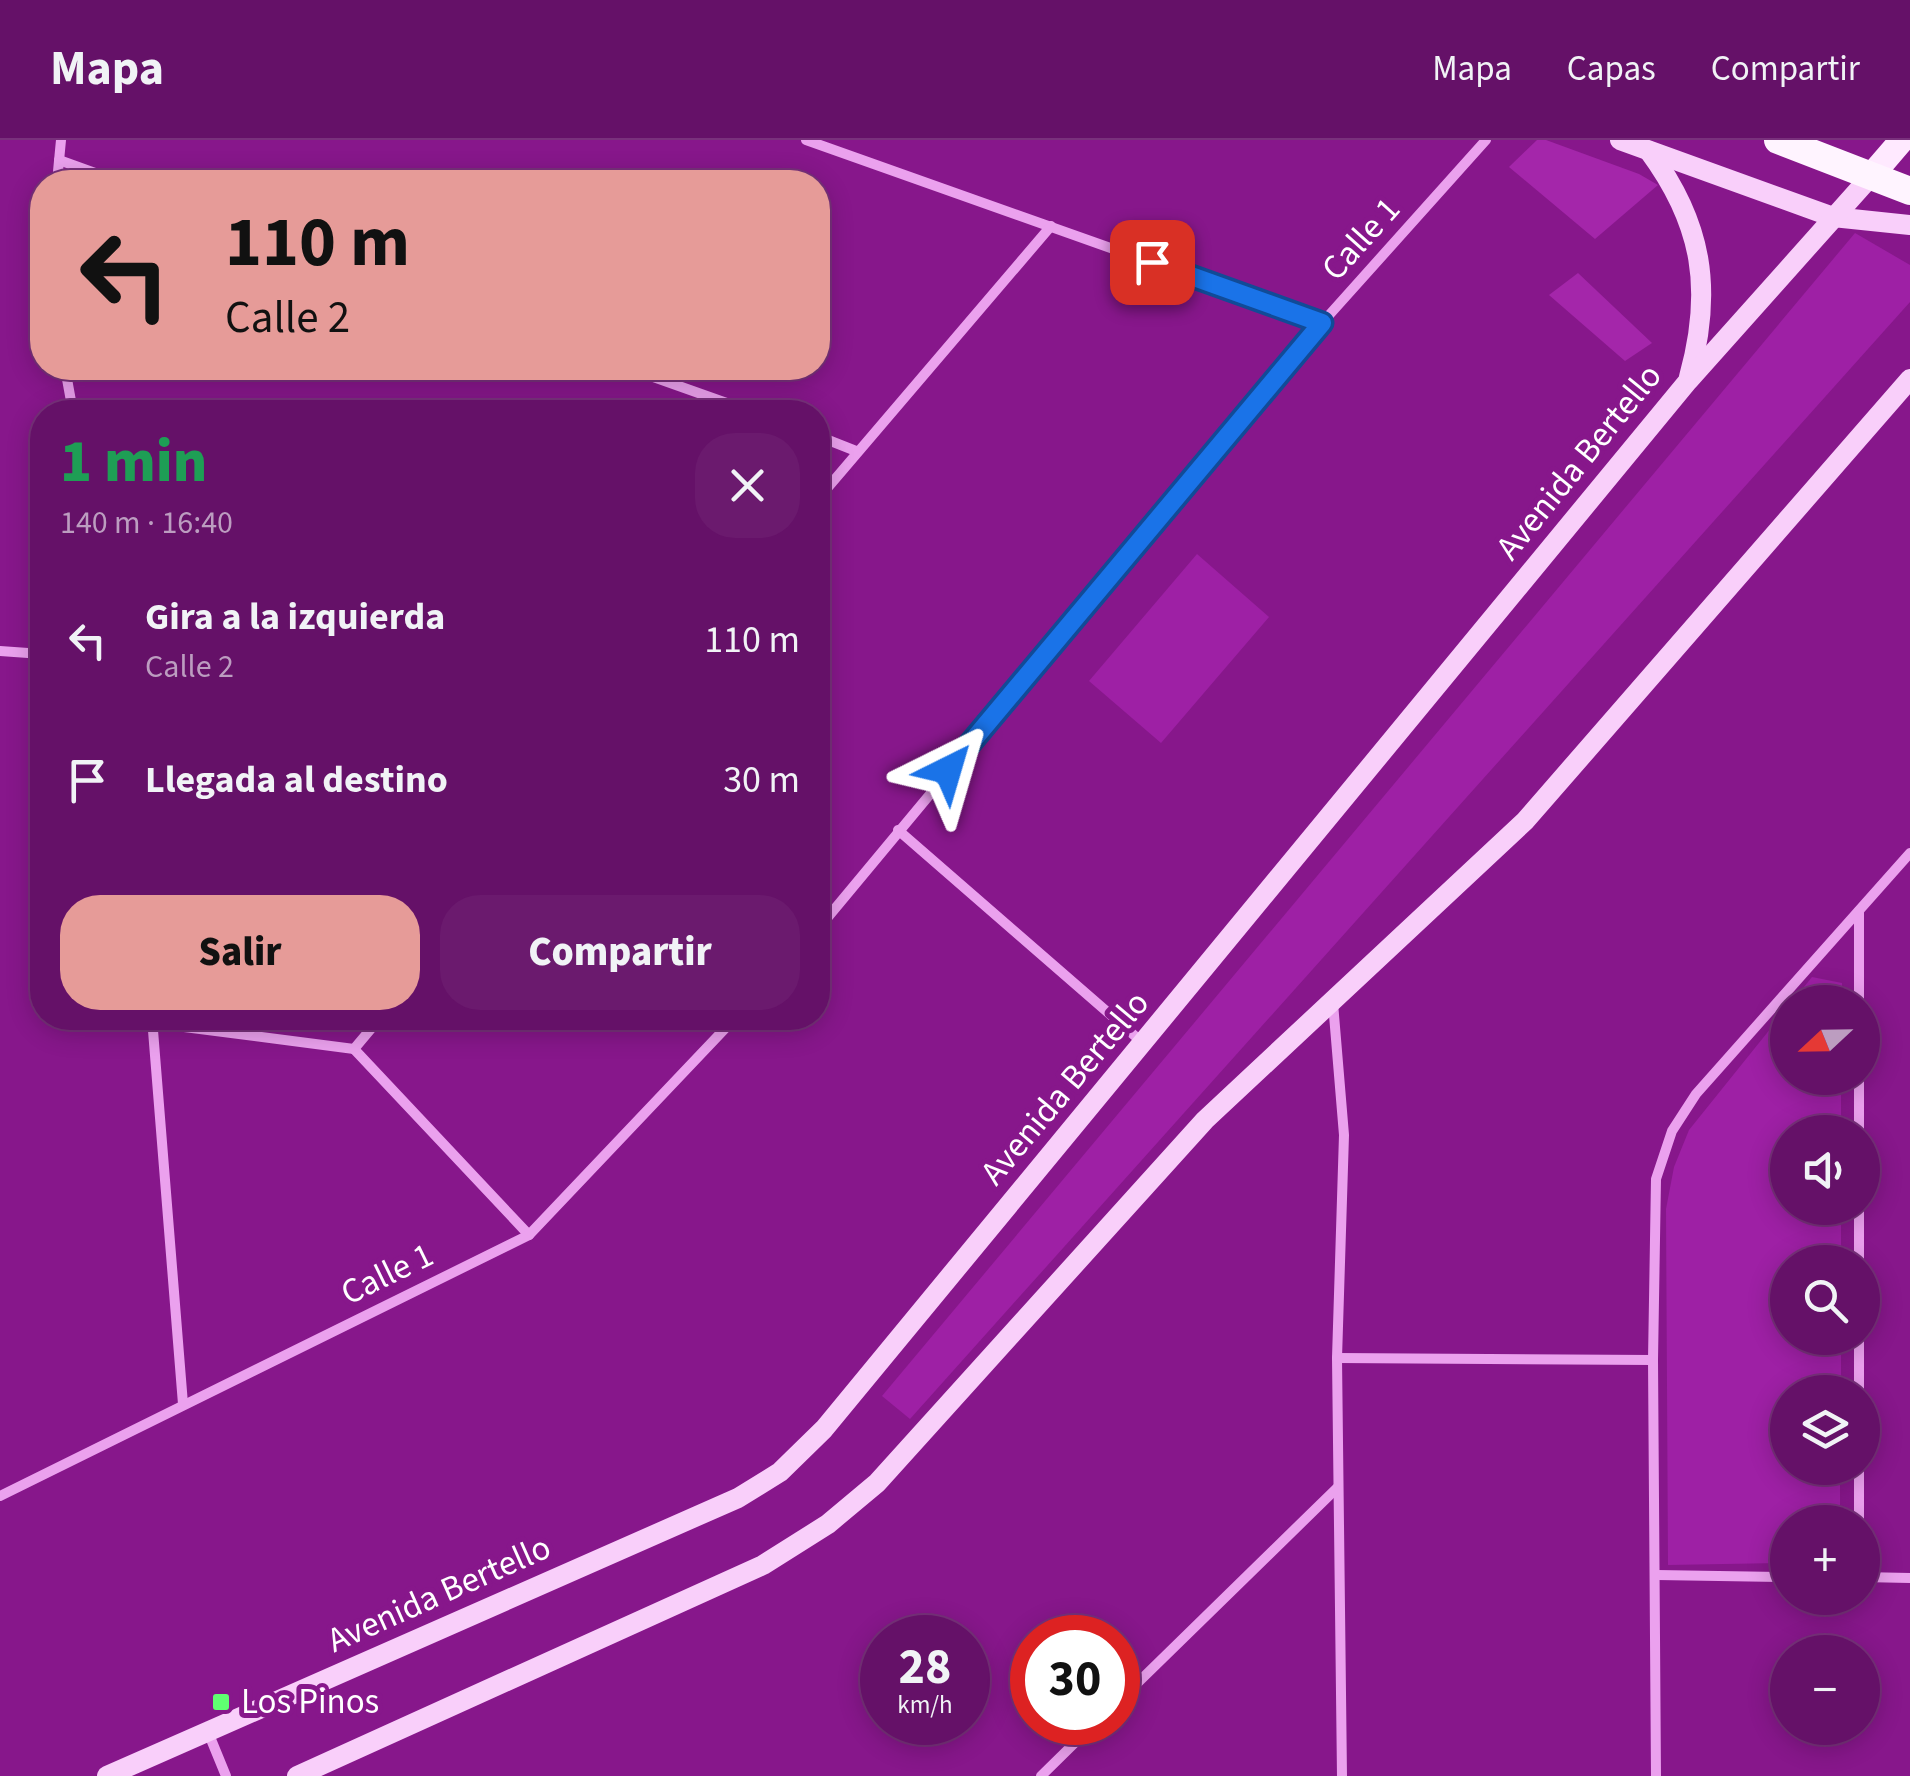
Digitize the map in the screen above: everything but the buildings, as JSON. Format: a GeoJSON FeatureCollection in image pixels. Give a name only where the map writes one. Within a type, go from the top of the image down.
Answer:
{"type":"FeatureCollection","features":[{"type":"Feature","properties":{"kind":"highway"},"geometry":{"type":"LineString","coordinates":[[1778,140],[1910,191]]}},
{"type":"Feature","properties":{"kind":"main road"},"geometry":{"type":"LineString","coordinates":[[1620,140],[1833,217],[1910,225]]}},
{"type":"Feature","properties":{"kind":"main road"},"geometry":{"type":"LineString","coordinates":[[1872,176],[1902,140]]}},
{"type":"Feature","properties":{"kind":"main road"},"geometry":{"type":"LineString","coordinates":[[1648,149],[1671,180],[1688,215],[1700,256],[1703,298],[1699,340],[1688,381]]}},
{"type":"Feature","properties":{"kind":"main road","name":"Avenida Bertello"},"geometry":{"type":"LineString","coordinates":[[107,1776],[738,1498],[780,1472],[824,1429],[1688,381],[1872,176]]}},
{"type":"Feature","properties":{"kind":"main road"},"geometry":{"type":"LineString","coordinates":[[297,1776],[763,1566],[828,1524],[877,1483],[1206,1120],[1525,821],[1909,380]]}},
{"type":"Feature","properties":{"kind":"street"},"geometry":{"type":"LineString","coordinates":[[58,170],[61,140]]}},
{"type":"Feature","properties":{"kind":"street"},"geometry":{"type":"LineString","coordinates":[[806,140],[1322,323]]}},
{"type":"Feature","properties":{"kind":"street","name":"Calle 1"},"geometry":{"type":"LineString","coordinates":[[830,913],[1322,323],[1486,140]]}},
{"type":"Feature","properties":{"kind":"street"},"geometry":{"type":"LineString","coordinates":[[59,160],[87,170]]}},
{"type":"Feature","properties":{"kind":"street"},"geometry":{"type":"LineString","coordinates":[[830,484],[1051,226]]}},
{"type":"Feature","properties":{"kind":"street"},"geometry":{"type":"LineString","coordinates":[[662,380],[718,400]]}},
{"type":"Feature","properties":{"kind":"street"},"geometry":{"type":"LineString","coordinates":[[830,440],[856,450]]}},
{"type":"Feature","properties":{"kind":"street"},"geometry":{"type":"LineString","coordinates":[[0,651],[30,653]]}},
{"type":"Feature","properties":{"kind":"street"},"geometry":{"type":"LineString","coordinates":[[898,830],[1144,1044]]}},
{"type":"Feature","properties":{"kind":"street"},"geometry":{"type":"LineString","coordinates":[[1656,1776],[1656,1179],[1672,1131],[1696,1094],[1910,853]]}},
{"type":"Feature","properties":{"kind":"street"},"geometry":{"type":"LineString","coordinates":[[1859,912],[1859,985]]}},
{"type":"Feature","properties":{"kind":"street"},"geometry":{"type":"LineString","coordinates":[[1333,1002],[1344,1135],[1337,1358],[1342,1776]]}},
{"type":"Feature","properties":{"kind":"street"},"geometry":{"type":"LineString","coordinates":[[153,1030],[182,1404]]}},
{"type":"Feature","properties":{"kind":"street"},"geometry":{"type":"LineString","coordinates":[[222,1030],[354,1049],[529,1235]]}},
{"type":"Feature","properties":{"kind":"street"},"geometry":{"type":"LineString","coordinates":[[354,1049],[370,1030]]}},
{"type":"Feature","properties":{"kind":"street","name":"Calle 1"},"geometry":{"type":"LineString","coordinates":[[0,1496],[529,1235],[724,1030]]}},
{"type":"Feature","properties":{"kind":"street"},"geometry":{"type":"LineString","coordinates":[[1337,1358],[1653,1360]]}},
{"type":"Feature","properties":{"kind":"street"},"geometry":{"type":"LineString","coordinates":[[1140,1680],[1338,1487]]}},
{"type":"Feature","properties":{"kind":"street"},"geometry":{"type":"LineString","coordinates":[[1657,1576],[1770,1576]]}},
{"type":"Feature","properties":{"kind":"street"},"geometry":{"type":"LineString","coordinates":[[1880,1577],[1910,1578]]}},
{"type":"Feature","properties":{"kind":"street"},"geometry":{"type":"LineString","coordinates":[[208,1731],[226,1776]]}},
{"type":"Feature","properties":{"kind":"street"},"geometry":{"type":"LineString","coordinates":[[1041,1776],[1073,1745]]}},
{"type":"Feature","properties":{"kind":"shaded area"},"geometry":{"type":"Polygon","coordinates":[[[1855,233],[1910,265],[1910,302],[910,1419],[882,1396],[1855,233]]]}},
{"type":"Feature","properties":{"kind":"shaded area"},"geometry":{"type":"Polygon","coordinates":[[[1197,554],[1269,617],[1161,743],[1089,681],[1197,554]]]}},
{"type":"Feature","properties":{"kind":"shaded area"},"geometry":{"type":"Polygon","coordinates":[[[1812,977],[1842,983],[1842,985],[1806,985],[1812,977]]]}},
{"type":"Feature","properties":{"kind":"shaded area"},"geometry":{"type":"Polygon","coordinates":[[[1770,1029],[1770,1095],[1841,1095],[1841,1115],[1770,1115],[1770,1225],[1841,1225],[1841,1245],[1770,1245],[1770,1355],[1841,1355],[1841,1375],[1770,1375],[1770,1485],[1840,1485],[1840,1505],[1770,1505],[1770,1563],[1668,1565],[1666,1209],[1674,1167],[1689,1130],[1770,1029]]]}},
{"type":"Feature","properties":{"kind":"place","name":"Los Pinos"},"geometry":{"type":"Point","coordinates":[221,1702]}},
{"type":"Feature","properties":{"kind":"route"},"geometry":{"type":"LineString","coordinates":[[948,770],[1322,323],[1152,262]]}}]}
